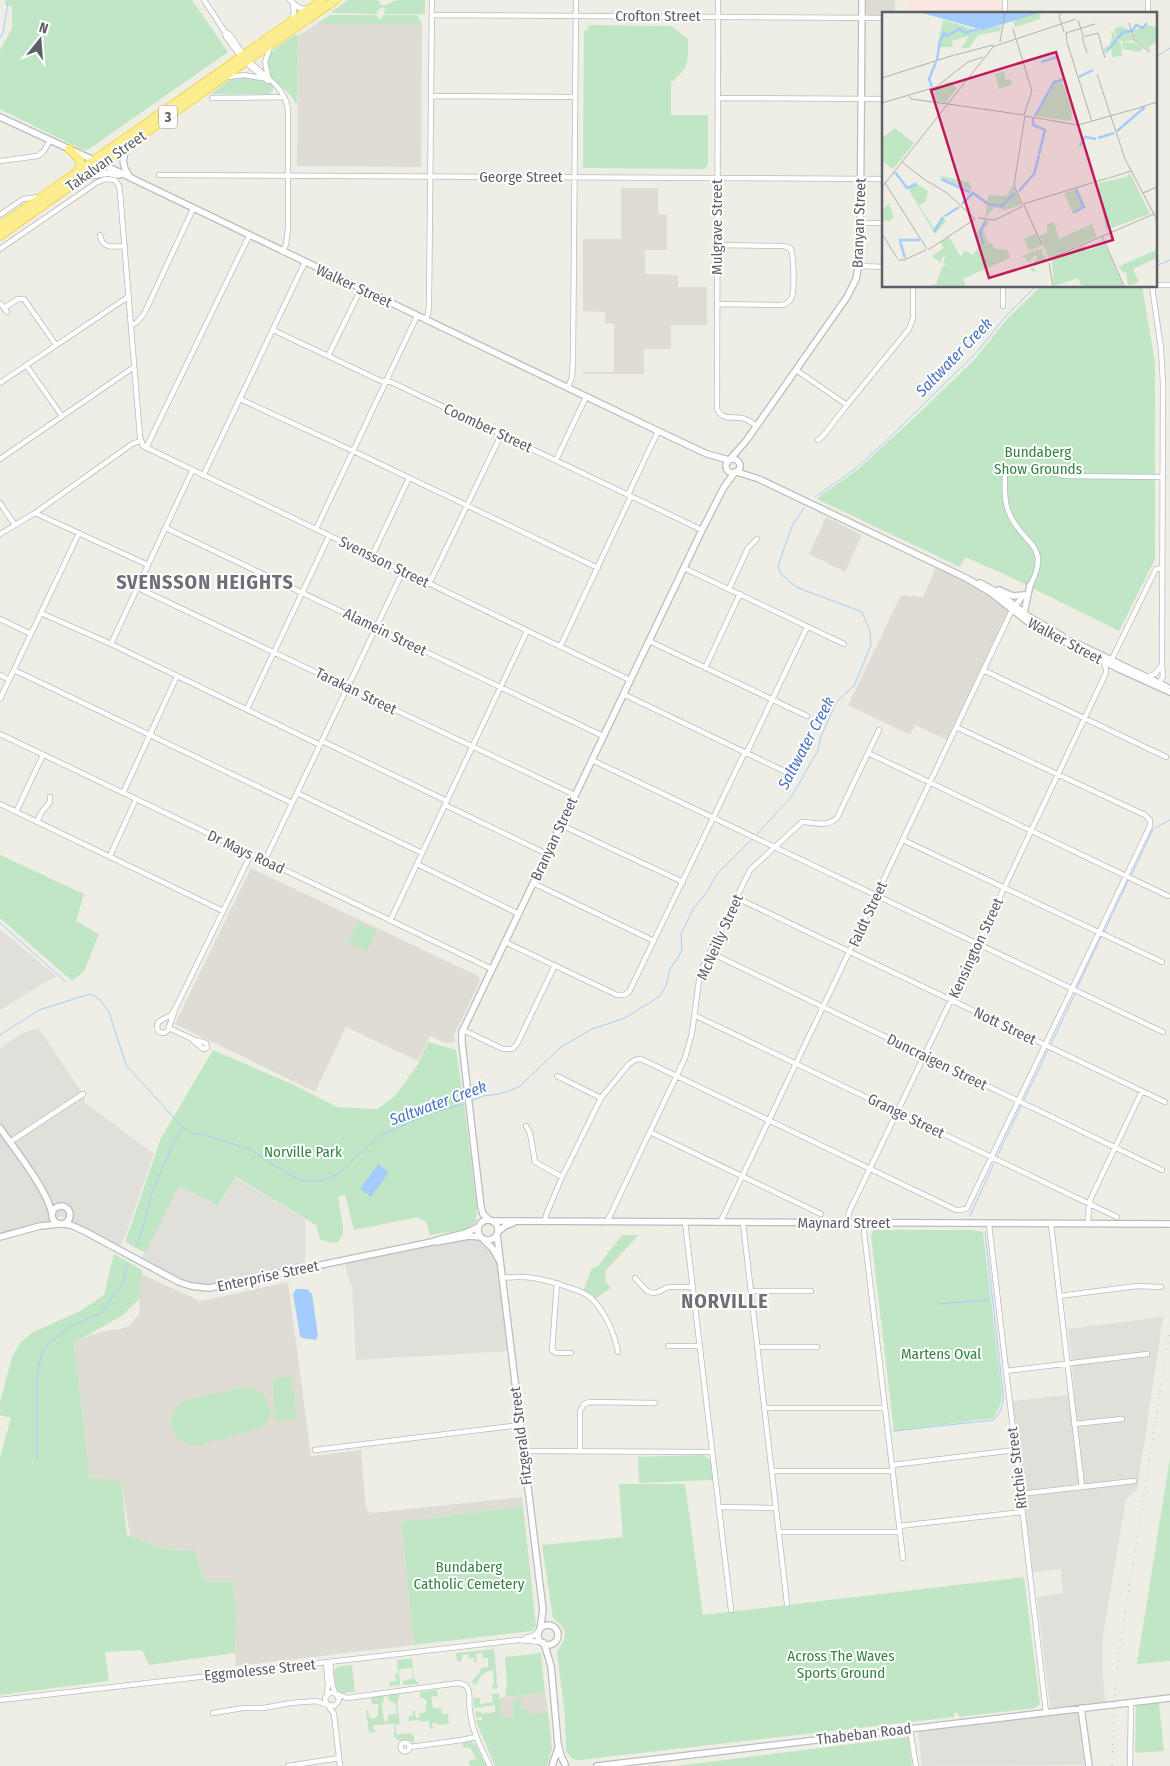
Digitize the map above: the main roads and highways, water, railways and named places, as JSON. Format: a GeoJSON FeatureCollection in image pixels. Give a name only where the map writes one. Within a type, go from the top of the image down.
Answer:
{"type":"FeatureCollection","features":[{"type":"Feature","properties":{"kind":"highway","name":"Takalvan Street"},"geometry":{"type":"LineString","coordinates":[[0,236],[78,176],[94,160],[244,58],[291,21],[322,0]]}},
{"type":"Feature","properties":{"kind":"highway","name":"Takalvan Street"},"geometry":{"type":"LineString","coordinates":[[0,226],[43,197],[102,164],[220,80],[244,58],[276,41],[336,0]]}},
{"type":"Feature","properties":{"kind":"highway"},"geometry":{"type":"LineString","coordinates":[[69,149],[80,161],[78,176]]}},
{"type":"Feature","properties":{"kind":"water"},"geometry":{"type":"Polygon","coordinates":[[[378,1164],[389,1172],[371,1197],[360,1189],[378,1164]]]}},
{"type":"Feature","properties":{"kind":"water"},"geometry":{"type":"Polygon","coordinates":[[[296,1289],[307,1289],[312,1294],[318,1335],[316,1340],[300,1336],[293,1294],[296,1289]]]}},
{"type":"Feature","properties":{"kind":"waterway"},"geometry":{"type":"LineString","coordinates":[[0,38],[3,32],[8,3]]}},
{"type":"Feature","properties":{"kind":"waterway"},"geometry":{"type":"LineString","coordinates":[[1158,56],[1170,48]]}},
{"type":"Feature","properties":{"kind":"waterway","name":"Saltwater Creek"},"geometry":{"type":"LineString","coordinates":[[1158,265],[1170,260]]}},
{"type":"Feature","properties":{"kind":"waterway","name":"Saltwater Creek"},"geometry":{"type":"LineString","coordinates":[[815,497],[855,469],[887,440],[976,353],[1006,316],[1034,288]]}},
{"type":"Feature","properties":{"kind":"waterway","name":"Saltwater Creek"},"geometry":{"type":"LineString","coordinates":[[757,834],[792,796],[818,750],[821,737],[836,702],[854,686],[871,645],[870,631],[862,612],[796,587],[780,573],[778,566],[792,526],[804,508]]}},
{"type":"Feature","properties":{"kind":"waterway"},"geometry":{"type":"LineString","coordinates":[[1131,876],[1153,829],[1170,820]]}},
{"type":"Feature","properties":{"kind":"waterway","name":"Saltwater Creek"},"geometry":{"type":"LineString","coordinates":[[471,1101],[483,1096],[509,1091],[520,1086],[561,1047],[592,1029],[625,1018],[660,996],[666,986],[670,969],[682,949],[681,934],[693,909],[707,892],[716,875],[751,840]]}},
{"type":"Feature","properties":{"kind":"waterway"},"geometry":{"type":"LineString","coordinates":[[1104,932],[1128,881]]}},
{"type":"Feature","properties":{"kind":"waterway"},"geometry":{"type":"LineString","coordinates":[[0,923],[66,982]]}},
{"type":"Feature","properties":{"kind":"waterway"},"geometry":{"type":"LineString","coordinates":[[1077,988],[1101,937]]}},
{"type":"Feature","properties":{"kind":"waterway","name":"Saltwater Creek"},"geometry":{"type":"LineString","coordinates":[[0,1035],[39,1010],[91,994],[99,999],[109,1012],[126,1065],[183,1128],[194,1134],[202,1134],[249,1149],[290,1175],[304,1181],[320,1181],[338,1174],[379,1136],[428,1114],[468,1103]]}},
{"type":"Feature","properties":{"kind":"waterway"},"geometry":{"type":"LineString","coordinates":[[1051,1044],[1075,994]]}},
{"type":"Feature","properties":{"kind":"waterway"},"geometry":{"type":"LineString","coordinates":[[1024,1100],[1048,1050]]}},
{"type":"Feature","properties":{"kind":"waterway"},"geometry":{"type":"LineString","coordinates":[[997,1157],[1021,1106]]}},
{"type":"Feature","properties":{"kind":"waterway"},"geometry":{"type":"LineString","coordinates":[[136,1246],[158,1179],[182,1128]]}},
{"type":"Feature","properties":{"kind":"waterway"},"geometry":{"type":"LineString","coordinates":[[970,1216],[994,1163]]}},
{"type":"Feature","properties":{"kind":"waterway"},"geometry":{"type":"LineString","coordinates":[[894,1431],[993,1420],[1000,1411],[1003,1392],[985,1232]]}},
{"type":"Feature","properties":{"kind":"waterway"},"geometry":{"type":"LineString","coordinates":[[37,1460],[37,1374],[43,1349],[69,1327],[101,1313],[123,1283],[127,1264]]}},
{"type":"Feature","properties":{"kind":"waterway"},"geometry":{"type":"LineString","coordinates":[[938,1304],[988,1300]]}},
{"type":"Feature","properties":{"kind":"railway"},"geometry":{"type":"LineString","coordinates":[[1112,1766],[1114,1704],[1119,1653],[1170,1330]]}},
{"type":"Feature","properties":{"kind":"district","name":"SVENSSON HEIGHTS"},"geometry":{"type":"Point","coordinates":[205,582]}},
{"type":"Feature","properties":{"kind":"district","name":"NORVILLE"},"geometry":{"type":"Point","coordinates":[725,1301]}},
{"type":"Feature","properties":{"kind":"park label","name":"Bundaberg Show Grounds"},"geometry":{"type":"Point","coordinates":[1038,460]}},
{"type":"Feature","properties":{"kind":"park label","name":"Norville Park"},"geometry":{"type":"Point","coordinates":[303,1152]}},
{"type":"Feature","properties":{"kind":"park label","name":"Martens Oval"},"geometry":{"type":"Point","coordinates":[941,1354]}},
{"type":"Feature","properties":{"kind":"park label","name":"Bundaberg Catholic Cemetery"},"geometry":{"type":"Point","coordinates":[469,1576]}},
{"type":"Feature","properties":{"kind":"park label","name":"Across The Waves Sports Ground"},"geometry":{"type":"Point","coordinates":[841,1664]}}]}
